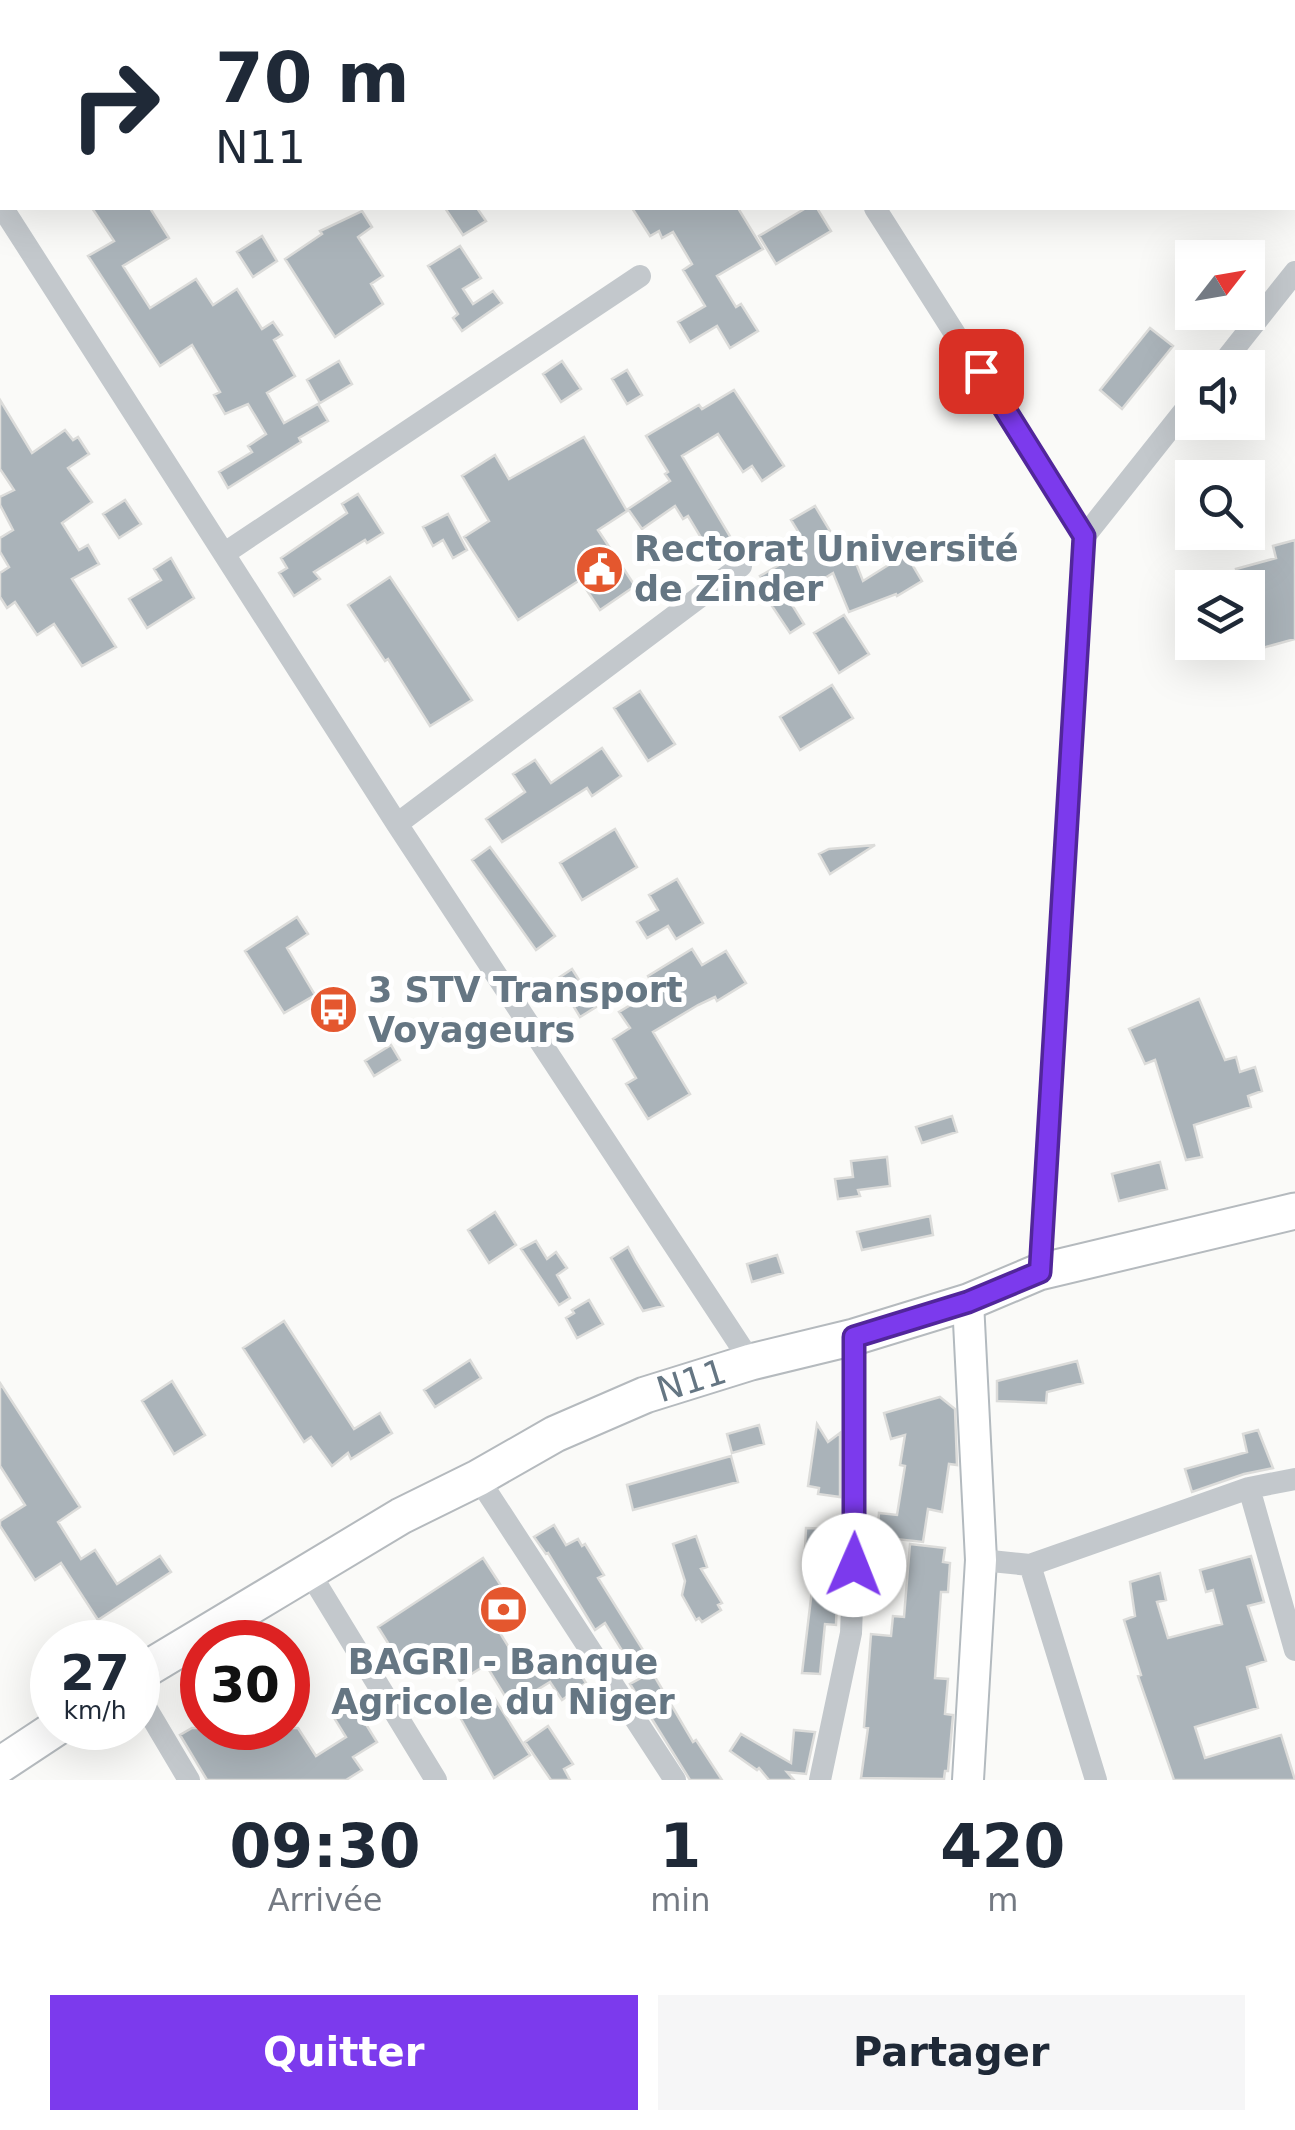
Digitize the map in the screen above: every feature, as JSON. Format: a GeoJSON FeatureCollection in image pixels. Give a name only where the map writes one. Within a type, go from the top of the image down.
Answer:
{"type":"FeatureCollection","features":[{"type":"Feature","properties":{"kind":"main road","name":"N11"},"geometry":{"type":"LineString","coordinates":[[160,1661],[401,1516],[554,1434],[645,1395],[968,1302],[1040,1272],[1295,1211]]}},
{"type":"Feature","properties":{"kind":"main road"},"geometry":{"type":"LineString","coordinates":[[0,1765],[30,1745]]}},
{"type":"Feature","properties":{"kind":"street"},"geometry":{"type":"LineString","coordinates":[[9,210],[396,824],[751,1362]]}},
{"type":"Feature","properties":{"kind":"street"},"geometry":{"type":"LineString","coordinates":[[877,210],[1084,536]]}},
{"type":"Feature","properties":{"kind":"street"},"geometry":{"type":"LineString","coordinates":[[1233,350],[1295,272]]}},
{"type":"Feature","properties":{"kind":"street"},"geometry":{"type":"LineString","coordinates":[[224,553],[640,276]]}},
{"type":"Feature","properties":{"kind":"street"},"geometry":{"type":"LineString","coordinates":[[1040,1272],[1084,536],[1175,421]]}},
{"type":"Feature","properties":{"kind":"street"},"geometry":{"type":"LineString","coordinates":[[396,824],[741,566]]}},
{"type":"Feature","properties":{"kind":"street"},"geometry":{"type":"LineString","coordinates":[[968,1302],[981,1560],[968,1780]]}},
{"type":"Feature","properties":{"kind":"street"},"geometry":{"type":"LineString","coordinates":[[820,1780],[851,1633],[854,1337]]}},
{"type":"Feature","properties":{"kind":"street"},"geometry":{"type":"LineString","coordinates":[[478,1478],[675,1780]]}},
{"type":"Feature","properties":{"kind":"street"},"geometry":{"type":"LineString","coordinates":[[981,1560],[1030,1565],[1249,1488],[1295,1479]]}},
{"type":"Feature","properties":{"kind":"street"},"geometry":{"type":"LineString","coordinates":[[1249,1488],[1295,1650]]}},
{"type":"Feature","properties":{"kind":"street"},"geometry":{"type":"LineString","coordinates":[[1030,1565],[1096,1780]]}},
{"type":"Feature","properties":{"kind":"street"},"geometry":{"type":"LineString","coordinates":[[308,1570],[436,1780]]}},
{"type":"Feature","properties":{"kind":"street"},"geometry":{"type":"LineString","coordinates":[[160,1731],[189,1780]]}},
{"type":"Feature","properties":{"kind":"building"},"geometry":{"type":"Polygon","coordinates":[[[93,210],[151,210],[169,238],[123,266],[150,308],[196,279],[213,305],[237,289],[262,329],[273,322],[282,335],[274,340],[295,376],[267,393],[284,423],[318,404],[328,421],[228,488],[219,472],[252,452],[248,446],[266,434],[248,404],[225,414],[214,395],[220,392],[192,345],[160,366],[88,256],[114,241],[93,210]]]}},
{"type":"Feature","properties":{"kind":"building"},"geometry":{"type":"Polygon","coordinates":[[[446,210],[478,210],[486,221],[463,235],[446,210]]]}},
{"type":"Feature","properties":{"kind":"building"},"geometry":{"type":"Polygon","coordinates":[[[633,210],[739,210],[763,249],[717,276],[736,307],[741,304],[758,331],[730,348],[717,326],[690,342],[678,322],[705,306],[683,270],[692,264],[673,232],[662,238],[659,231],[650,236],[633,210]]]}},
{"type":"Feature","properties":{"kind":"building"},"geometry":{"type":"Polygon","coordinates":[[[803,210],[818,210],[831,231],[776,264],[759,236],[803,210]]]}},
{"type":"Feature","properties":{"kind":"building"},"geometry":{"type":"Polygon","coordinates":[[[362,211],[372,227],[358,237],[383,276],[371,284],[383,304],[335,337],[285,259],[322,234],[320,231],[362,211]]]}},
{"type":"Feature","properties":{"kind":"building"},"geometry":{"type":"Polygon","coordinates":[[[262,236],[277,261],[253,277],[237,252],[262,236]]]}},
{"type":"Feature","properties":{"kind":"building"},"geometry":{"type":"Polygon","coordinates":[[[460,246],[481,278],[463,289],[473,304],[493,291],[502,303],[462,331],[453,318],[458,314],[428,266],[460,246]]]}},
{"type":"Feature","properties":{"kind":"building"},"geometry":{"type":"Polygon","coordinates":[[[1150,328],[1173,346],[1122,409],[1100,390],[1150,328]]]}},
{"type":"Feature","properties":{"kind":"building"},"geometry":{"type":"Polygon","coordinates":[[[339,361],[352,384],[320,403],[307,380],[339,361]]]}},
{"type":"Feature","properties":{"kind":"building"},"geometry":{"type":"Polygon","coordinates":[[[562,361],[581,389],[561,402],[543,374],[562,361]]]}},
{"type":"Feature","properties":{"kind":"building"},"geometry":{"type":"Polygon","coordinates":[[[627,370],[642,395],[627,404],[612,379],[627,370]]]}},
{"type":"Feature","properties":{"kind":"building"},"geometry":{"type":"Polygon","coordinates":[[[734,390],[784,466],[762,481],[752,466],[743,472],[718,434],[682,456],[731,538],[709,551],[688,516],[683,519],[675,506],[642,529],[628,509],[670,481],[646,436],[734,390]]]}},
{"type":"Feature","properties":{"kind":"building"},"geometry":{"type":"Polygon","coordinates":[[[0,400],[32,453],[65,430],[73,440],[78,437],[89,454],[68,468],[92,502],[62,523],[79,550],[88,545],[99,564],[72,579],[116,647],[82,666],[54,624],[37,635],[15,602],[7,608],[0,597],[0,573],[9,567],[0,552],[0,538],[13,530],[0,497],[14,490],[0,469],[0,400]]]}},
{"type":"Feature","properties":{"kind":"building"},"geometry":{"type":"Polygon","coordinates":[[[584,437],[627,511],[598,530],[635,586],[600,610],[580,580],[518,620],[464,537],[489,521],[462,476],[495,455],[509,479],[584,437]]]}},
{"type":"Feature","properties":{"kind":"building"},"geometry":{"type":"Polygon","coordinates":[[[358,494],[383,533],[314,572],[320,579],[294,596],[279,573],[287,568],[281,558],[347,513],[342,504],[358,494]]]}},
{"type":"Feature","properties":{"kind":"building"},"geometry":{"type":"Polygon","coordinates":[[[125,500],[141,524],[119,538],[103,514],[125,500]]]}},
{"type":"Feature","properties":{"kind":"building"},"geometry":{"type":"Polygon","coordinates":[[[815,506],[848,561],[854,558],[863,581],[906,554],[922,581],[897,596],[849,612],[833,573],[789,600],[804,624],[790,633],[772,606],[777,603],[760,576],[796,555],[787,540],[799,533],[791,520],[815,506]]]}},
{"type":"Feature","properties":{"kind":"building"},"geometry":{"type":"Polygon","coordinates":[[[448,514],[467,550],[453,558],[443,540],[433,546],[423,527],[448,514]]]}},
{"type":"Feature","properties":{"kind":"building"},"geometry":{"type":"Polygon","coordinates":[[[1295,540],[1295,639],[1265,647],[1265,570],[1236,569],[1276,558],[1273,546],[1295,540]]]}},
{"type":"Feature","properties":{"kind":"building"},"geometry":{"type":"Polygon","coordinates":[[[171,558],[194,598],[147,628],[129,599],[161,580],[154,569],[171,558]]]}},
{"type":"Feature","properties":{"kind":"building"},"geometry":{"type":"Polygon","coordinates":[[[390,577],[472,700],[430,726],[348,605],[390,577]]]}},
{"type":"Feature","properties":{"kind":"building"},"geometry":{"type":"Polygon","coordinates":[[[844,615],[869,654],[839,673],[814,633],[844,615]]]}},
{"type":"Feature","properties":{"kind":"building"},"geometry":{"type":"Polygon","coordinates":[[[832,685],[853,718],[800,750],[780,717],[832,685]]]}},
{"type":"Feature","properties":{"kind":"building"},"geometry":{"type":"Polygon","coordinates":[[[640,691],[675,744],[648,761],[614,708],[640,691]]]}},
{"type":"Feature","properties":{"kind":"building"},"geometry":{"type":"Polygon","coordinates":[[[602,748],[621,776],[592,796],[587,788],[502,842],[486,819],[525,792],[513,774],[535,760],[551,783],[602,748]]]}},
{"type":"Feature","properties":{"kind":"building"},"geometry":{"type":"Polygon","coordinates":[[[615,829],[637,867],[582,900],[560,863],[615,829]]]}},
{"type":"Feature","properties":{"kind":"building"},"geometry":{"type":"Polygon","coordinates":[[[875,845],[830,874],[819,854],[829,849],[875,845]]]}},
{"type":"Feature","properties":{"kind":"building"},"geometry":{"type":"Polygon","coordinates":[[[490,847],[555,936],[536,950],[472,860],[490,847]]]}},
{"type":"Feature","properties":{"kind":"building"},"geometry":{"type":"Polygon","coordinates":[[[677,879],[703,923],[676,939],[668,926],[647,938],[637,922],[658,910],[649,895],[677,879]]]}},
{"type":"Feature","properties":{"kind":"building"},"geometry":{"type":"Polygon","coordinates":[[[297,917],[308,934],[287,948],[315,995],[284,1013],[245,951],[297,917]]]}},
{"type":"Feature","properties":{"kind":"building"},"geometry":{"type":"Polygon","coordinates":[[[692,949],[702,965],[726,951],[746,983],[653,1032],[690,1094],[648,1119],[626,1084],[636,1078],[613,1039],[630,1028],[619,1012],[637,1001],[634,995],[652,984],[648,976],[692,949]]]}},
{"type":"Feature","properties":{"kind":"building"},"geometry":{"type":"Polygon","coordinates":[[[572,969],[596,1007],[580,1017],[557,979],[572,969]]]}},
{"type":"Feature","properties":{"kind":"building"},"geometry":{"type":"Polygon","coordinates":[[[1199,999],[1225,1060],[1236,1057],[1240,1072],[1255,1067],[1262,1091],[1248,1096],[1251,1107],[1194,1125],[1202,1157],[1186,1160],[1155,1060],[1145,1064],[1129,1029],[1199,999]]]}},
{"type":"Feature","properties":{"kind":"building"},"geometry":{"type":"Polygon","coordinates":[[[391,1045],[400,1060],[374,1076],[365,1061],[391,1045]]]}},
{"type":"Feature","properties":{"kind":"building"},"geometry":{"type":"Polygon","coordinates":[[[952,1116],[957,1132],[922,1143],[916,1127],[952,1116]]]}},
{"type":"Feature","properties":{"kind":"building"},"geometry":{"type":"Polygon","coordinates":[[[887,1157],[890,1186],[858,1190],[860,1196],[838,1199],[835,1179],[853,1177],[851,1161],[887,1157]]]}},
{"type":"Feature","properties":{"kind":"building"},"geometry":{"type":"Polygon","coordinates":[[[1160,1162],[1167,1189],[1119,1201],[1112,1174],[1160,1162]]]}},
{"type":"Feature","properties":{"kind":"building"},"geometry":{"type":"Polygon","coordinates":[[[495,1212],[516,1245],[489,1263],[468,1230],[495,1212]]]}},
{"type":"Feature","properties":{"kind":"building"},"geometry":{"type":"Polygon","coordinates":[[[930,1216],[933,1235],[862,1250],[857,1232],[930,1216]]]}},
{"type":"Feature","properties":{"kind":"building"},"geometry":{"type":"Polygon","coordinates":[[[536,1241],[547,1259],[556,1252],[567,1268],[557,1275],[570,1298],[559,1305],[521,1249],[536,1241]]]}},
{"type":"Feature","properties":{"kind":"building"},"geometry":{"type":"Polygon","coordinates":[[[628,1247],[663,1306],[643,1311],[611,1258],[628,1247]]]}},
{"type":"Feature","properties":{"kind":"building"},"geometry":{"type":"Polygon","coordinates":[[[777,1255],[783,1273],[752,1282],[747,1264],[777,1255]]]}},
{"type":"Feature","properties":{"kind":"building"},"geometry":{"type":"Polygon","coordinates":[[[589,1300],[603,1324],[577,1338],[566,1318],[589,1300]]]}},
{"type":"Feature","properties":{"kind":"building"},"geometry":{"type":"Polygon","coordinates":[[[284,1321],[354,1429],[380,1413],[392,1433],[351,1459],[348,1453],[332,1466],[311,1437],[304,1442],[243,1348],[284,1321]]]}},
{"type":"Feature","properties":{"kind":"building"},"geometry":{"type":"Polygon","coordinates":[[[470,1360],[481,1378],[435,1407],[424,1390],[470,1360]]]}},
{"type":"Feature","properties":{"kind":"building"},"geometry":{"type":"Polygon","coordinates":[[[1077,1361],[1083,1383],[1047,1392],[1046,1403],[997,1401],[997,1381],[1077,1361]]]}},
{"type":"Feature","properties":{"kind":"building"},"geometry":{"type":"Polygon","coordinates":[[[172,1381],[205,1435],[174,1454],[142,1401],[172,1381]]]}},
{"type":"Feature","properties":{"kind":"building"},"geometry":{"type":"Polygon","coordinates":[[[0,1383],[80,1507],[58,1522],[81,1559],[95,1550],[117,1584],[160,1556],[171,1572],[98,1620],[61,1563],[35,1580],[0,1526],[0,1521],[25,1505],[0,1466],[0,1383]]]}},
{"type":"Feature","properties":{"kind":"building"},"geometry":{"type":"Polygon","coordinates":[[[940,1397],[955,1409],[957,1465],[949,1464],[942,1512],[928,1509],[923,1542],[877,1537],[879,1513],[897,1515],[905,1466],[900,1465],[905,1435],[891,1439],[884,1413],[940,1397]]]}},
{"type":"Feature","properties":{"kind":"building"},"geometry":{"type":"Polygon","coordinates":[[[817,1424],[828,1442],[840,1433],[840,1497],[818,1494],[819,1488],[808,1486],[817,1424]]]}},
{"type":"Feature","properties":{"kind":"building"},"geometry":{"type":"Polygon","coordinates":[[[759,1425],[764,1444],[732,1453],[727,1434],[759,1425]]]}},
{"type":"Feature","properties":{"kind":"building"},"geometry":{"type":"Polygon","coordinates":[[[1258,1430],[1273,1468],[1192,1492],[1185,1469],[1247,1452],[1243,1434],[1258,1430]]]}},
{"type":"Feature","properties":{"kind":"building"},"geometry":{"type":"Polygon","coordinates":[[[731,1456],[738,1482],[633,1510],[627,1485],[731,1456]]]}},
{"type":"Feature","properties":{"kind":"building"},"geometry":{"type":"Polygon","coordinates":[[[554,1525],[566,1545],[578,1539],[582,1546],[585,1544],[604,1575],[598,1578],[653,1666],[637,1675],[605,1623],[595,1630],[534,1537],[554,1525]]]}},
{"type":"Feature","properties":{"kind":"building"},"geometry":{"type":"Polygon","coordinates":[[[806,1528],[830,1529],[829,1550],[805,1548],[806,1528]]]}},
{"type":"Feature","properties":{"kind":"building"},"geometry":{"type":"Polygon","coordinates":[[[696,1536],[707,1567],[701,1569],[722,1603],[718,1605],[721,1610],[702,1622],[696,1620],[682,1595],[685,1581],[673,1544],[696,1536]]]}},
{"type":"Feature","properties":{"kind":"building"},"geometry":{"type":"Polygon","coordinates":[[[910,1544],[945,1548],[943,1562],[950,1563],[948,1592],[941,1592],[935,1678],[948,1679],[945,1714],[953,1715],[948,1771],[944,1779],[861,1778],[868,1728],[864,1727],[871,1634],[891,1636],[893,1616],[904,1617],[910,1544]]]}},
{"type":"Feature","properties":{"kind":"building"},"geometry":{"type":"Polygon","coordinates":[[[1251,1556],[1264,1602],[1248,1606],[1266,1661],[1247,1667],[1258,1708],[1195,1727],[1205,1758],[1281,1735],[1295,1780],[1174,1780],[1138,1676],[1141,1675],[1124,1620],[1135,1616],[1130,1582],[1160,1573],[1166,1600],[1157,1602],[1168,1638],[1222,1624],[1213,1590],[1206,1592],[1200,1570],[1251,1556]]]}},
{"type":"Feature","properties":{"kind":"building"},"geometry":{"type":"Polygon","coordinates":[[[483,1558],[509,1598],[487,1612],[518,1662],[526,1671],[545,1661],[551,1671],[571,1659],[586,1683],[562,1700],[550,1682],[511,1706],[486,1665],[460,1681],[442,1650],[406,1672],[378,1627],[483,1558]]]}},
{"type":"Feature","properties":{"kind":"building"},"geometry":{"type":"Polygon","coordinates":[[[814,1573],[838,1574],[836,1625],[825,1624],[820,1674],[802,1673],[814,1573]]]}},
{"type":"Feature","properties":{"kind":"building"},"geometry":{"type":"Polygon","coordinates":[[[652,1672],[693,1742],[696,1740],[722,1780],[690,1780],[630,1684],[652,1672]]]}},
{"type":"Feature","properties":{"kind":"building"},"geometry":{"type":"Polygon","coordinates":[[[495,1699],[530,1755],[494,1778],[461,1719],[495,1699]]]}},
{"type":"Feature","properties":{"kind":"building"},"geometry":{"type":"Polygon","coordinates":[[[351,1700],[377,1742],[353,1757],[362,1770],[346,1780],[207,1780],[189,1750],[310,1750],[310,1747],[316,1756],[346,1737],[331,1713],[351,1700]]]}},
{"type":"Feature","properties":{"kind":"building"},"geometry":{"type":"Polygon","coordinates":[[[548,1726],[573,1764],[564,1769],[570,1780],[551,1780],[525,1742],[548,1726]]]}},
{"type":"Feature","properties":{"kind":"building"},"geometry":{"type":"Polygon","coordinates":[[[794,1730],[815,1732],[806,1774],[787,1772],[794,1780],[769,1780],[759,1768],[730,1751],[741,1734],[791,1763],[794,1730]]]}},
{"type":"Feature","properties":{"kind":"place","name":"Rectorat Université de Zinder"},"geometry":{"type":"Point","coordinates":[599,569]}},
{"type":"Feature","properties":{"kind":"place","name":"3 STV Transport Voyageurs"},"geometry":{"type":"Point","coordinates":[333,1010]}},
{"type":"Feature","properties":{"kind":"place","name":"BAGRI - Banque Agricole du Niger"},"geometry":{"type":"Point","coordinates":[503,1610]}},
{"type":"Feature","properties":{"kind":"route"},"geometry":{"type":"LineString","coordinates":[[854,1565],[854,1337],[968,1302],[1040,1272],[1084,536],[981,371]]}}]}
